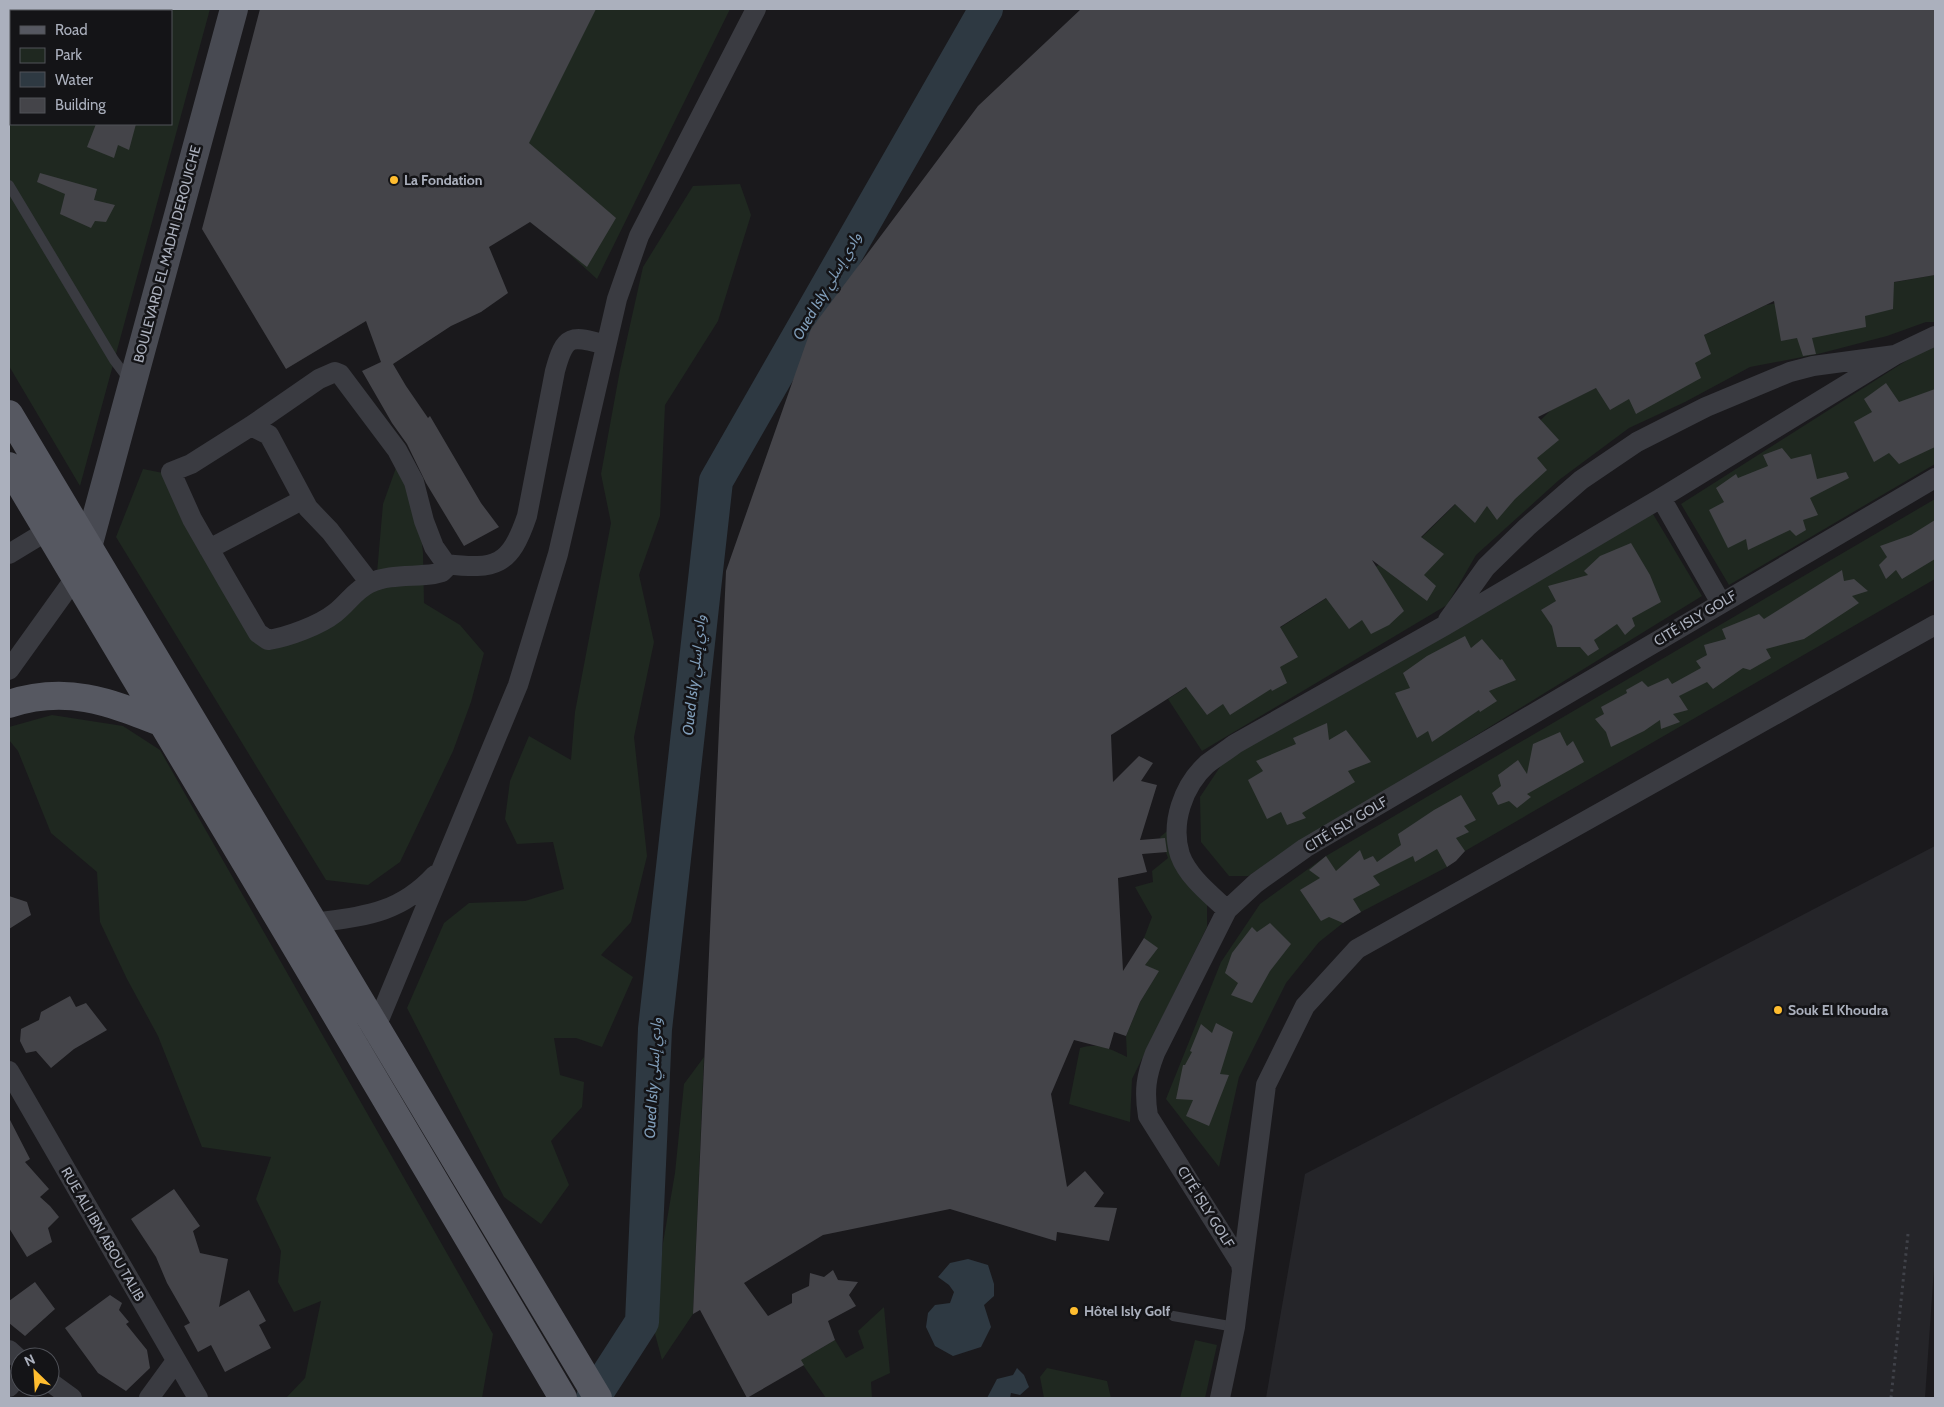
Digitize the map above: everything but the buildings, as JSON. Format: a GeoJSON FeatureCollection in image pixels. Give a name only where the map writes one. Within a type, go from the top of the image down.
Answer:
{"type":"FeatureCollection","features":[{"type":"Feature","properties":{"kind":"main road"},"geometry":{"type":"LineString","coordinates":[[9,414],[598,1398]]}},
{"type":"Feature","properties":{"kind":"main road"},"geometry":{"type":"LineString","coordinates":[[9,466],[563,1398]]}},
{"type":"Feature","properties":{"kind":"main road"},"geometry":{"type":"LineString","coordinates":[[9,704],[55,694],[87,698],[118,705],[163,723]]}},
{"type":"Feature","properties":{"kind":"street","name":"BOULEVARD EL MADHI DEROUICHE"},"geometry":{"type":"LineString","coordinates":[[75,578],[88,547],[234,9]]}},
{"type":"Feature","properties":{"kind":"street"},"geometry":{"type":"LineString","coordinates":[[376,1027],[518,685],[558,554],[617,299],[639,236],[756,9]]}},
{"type":"Feature","properties":{"kind":"street"},"geometry":{"type":"LineString","coordinates":[[1227,910],[1191,873],[1180,855],[1176,830],[1179,810],[1189,787],[1206,765],[1235,744],[1444,626],[1661,498],[1895,354],[1935,336]]}},
{"type":"Feature","properties":{"kind":"street"},"geometry":{"type":"LineString","coordinates":[[446,564],[446,568],[442,572],[434,574],[380,579],[370,583],[360,588],[336,612],[325,619],[278,638],[268,640],[258,633],[209,550],[192,519],[171,472],[191,464],[252,426],[323,376],[336,372],[340,374],[397,450],[414,482],[424,521],[434,547],[446,564],[471,567],[489,566],[498,562],[512,551],[527,516],[560,354],[565,344],[572,339],[582,338],[606,345]]}},
{"type":"Feature","properties":{"kind":"street"},"geometry":{"type":"LineString","coordinates":[[1444,626],[1486,567],[1527,527],[1581,480],[1637,442],[1706,407],[1790,372],[1813,366],[1895,354]]}},
{"type":"Feature","properties":{"kind":"street"},"geometry":{"type":"LineString","coordinates":[[252,426],[269,435],[302,500],[347,551],[370,583]]}},
{"type":"Feature","properties":{"kind":"street","name":"CITÉ ISLY GOLF"},"geometry":{"type":"LineString","coordinates":[[1242,1271],[1236,1255],[1148,1116],[1145,1091],[1148,1070],[1155,1053],[1227,910],[1256,884],[1305,848],[1935,478]]}},
{"type":"Feature","properties":{"kind":"street"},"geometry":{"type":"LineString","coordinates":[[9,554],[100,498]]}},
{"type":"Feature","properties":{"kind":"street"},"geometry":{"type":"LineString","coordinates":[[1661,498],[1721,603]]}},
{"type":"Feature","properties":{"kind":"street"},"geometry":{"type":"LineString","coordinates":[[209,550],[302,500]]}},
{"type":"Feature","properties":{"kind":"street"},"geometry":{"type":"LineString","coordinates":[[9,670],[75,578]]}},
{"type":"Feature","properties":{"kind":"street"},"geometry":{"type":"LineString","coordinates":[[1220,1398],[1235,1327],[1266,1085],[1305,1006],[1357,949],[1935,625]]}},
{"type":"Feature","properties":{"kind":"street"},"geometry":{"type":"LineString","coordinates":[[314,923],[369,914],[401,903],[421,890],[442,868]]}},
{"type":"Feature","properties":{"kind":"street","name":"RUE ALI IBN ABOU TALIB"},"geometry":{"type":"LineString","coordinates":[[9,1071],[198,1398]]}},
{"type":"Feature","properties":{"kind":"street"},"geometry":{"type":"LineString","coordinates":[[149,1398],[176,1361]]}},
{"type":"Feature","properties":{"kind":"street"},"geometry":{"type":"LineString","coordinates":[[60,1389],[72,1398]]}},
{"type":"Feature","properties":{"kind":"lane"},"geometry":{"type":"LineString","coordinates":[[9,185],[114,360],[132,382]]}},
{"type":"Feature","properties":{"kind":"lane"},"geometry":{"type":"LineString","coordinates":[[1173,1316],[1235,1327]]}},
{"type":"Feature","properties":{"kind":"path"},"geometry":{"type":"LineString","coordinates":[[1891,1398],[1908,1234]]}},
{"type":"Feature","properties":{"kind":"shaded area","name":"Souk El Khoudra"},"geometry":{"type":"Polygon","coordinates":[[[1935,846],[1935,1254],[1925,1398],[1266,1398],[1305,1174],[1935,846]]]}},
{"type":"Feature","properties":{"kind":"green space"},"geometry":{"type":"Polygon","coordinates":[[[9,9],[210,9],[80,486],[9,366],[9,9]]]}},
{"type":"Feature","properties":{"kind":"green space"},"geometry":{"type":"Polygon","coordinates":[[[422,9],[730,9],[597,279],[521,210],[415,49],[422,9]]]}},
{"type":"Feature","properties":{"kind":"green space"},"geometry":{"type":"Polygon","coordinates":[[[740,184],[751,215],[718,321],[665,405],[660,516],[639,575],[654,642],[634,737],[647,856],[631,922],[601,955],[633,977],[602,1047],[576,1038],[554,1038],[560,1075],[584,1082],[582,1107],[551,1141],[569,1185],[541,1224],[504,1197],[407,1008],[444,923],[469,903],[525,901],[564,889],[553,842],[517,844],[505,819],[510,781],[529,736],[571,760],[575,712],[611,523],[601,474],[620,370],[643,267],[693,186],[740,184]]]}},
{"type":"Feature","properties":{"kind":"green space"},"geometry":{"type":"Polygon","coordinates":[[[1935,275],[1935,322],[1926,322],[1887,336],[1818,354],[1750,367],[1685,402],[1629,428],[1559,480],[1476,555],[1447,605],[1202,751],[1168,699],[1421,538],[1551,410],[1766,305],[1935,275]]]}},
{"type":"Feature","properties":{"kind":"green space"},"geometry":{"type":"Polygon","coordinates":[[[1935,344],[1935,464],[1729,585],[1681,504],[1935,344]]]}},
{"type":"Feature","properties":{"kind":"green space"},"geometry":{"type":"Polygon","coordinates":[[[397,465],[417,496],[423,553],[424,603],[460,625],[484,653],[471,702],[453,751],[400,862],[368,885],[326,880],[116,537],[143,469],[163,473],[239,590],[276,642],[377,573],[383,504],[397,465]]]}},
{"type":"Feature","properties":{"kind":"green space"},"geometry":{"type":"Polygon","coordinates":[[[1935,499],[1935,579],[1465,851],[1447,867],[1361,912],[1343,923],[1319,942],[1286,983],[1239,1077],[1219,1167],[1166,1099],[1221,962],[1260,904],[1326,856],[1935,499]]]}},
{"type":"Feature","properties":{"kind":"green space"},"geometry":{"type":"Polygon","coordinates":[[[1653,514],[1702,596],[1248,876],[1229,876],[1201,842],[1200,797],[1224,761],[1653,514]]]}},
{"type":"Feature","properties":{"kind":"green space"},"geometry":{"type":"Polygon","coordinates":[[[52,715],[123,726],[160,750],[493,1334],[482,1398],[286,1398],[305,1378],[321,1301],[294,1312],[278,1282],[281,1251],[256,1199],[271,1157],[202,1147],[158,1036],[127,979],[100,922],[97,872],[51,833],[18,751],[9,740],[9,727],[52,715]]]}},
{"type":"Feature","properties":{"kind":"green space"},"geometry":{"type":"Polygon","coordinates":[[[1171,828],[1207,904],[1207,927],[1132,1079],[1130,1122],[1069,1104],[1080,1048],[1099,1046],[1127,1057],[1126,1036],[1140,1002],[1158,972],[1145,965],[1144,938],[1152,917],[1135,887],[1153,882],[1152,871],[1168,858],[1160,837],[1171,828]]]}},
{"type":"Feature","properties":{"kind":"green space"},"geometry":{"type":"Polygon","coordinates":[[[704,1057],[693,1314],[662,1360],[654,1330],[663,1243],[675,1173],[684,1084],[704,1057]]]}},
{"type":"Feature","properties":{"kind":"green space"},"geometry":{"type":"Polygon","coordinates":[[[884,1307],[890,1373],[871,1382],[872,1398],[826,1398],[787,1342],[811,1354],[835,1340],[846,1358],[864,1348],[858,1331],[884,1307]]]}},
{"type":"Feature","properties":{"kind":"green space"},"geometry":{"type":"Polygon","coordinates":[[[1195,1340],[1217,1345],[1205,1398],[1180,1398],[1195,1340]]]}},
{"type":"Feature","properties":{"kind":"green space"},"geometry":{"type":"Polygon","coordinates":[[[1047,1368],[1107,1381],[1111,1398],[1044,1398],[1040,1377],[1047,1368]]]}},
{"type":"Feature","properties":{"kind":"water"},"geometry":{"type":"Polygon","coordinates":[[[968,1259],[988,1265],[994,1284],[994,1296],[984,1305],[991,1327],[981,1347],[953,1356],[935,1346],[926,1327],[928,1313],[935,1305],[950,1303],[954,1292],[949,1285],[938,1277],[950,1263],[968,1259]]]}},
{"type":"Feature","properties":{"kind":"water"},"geometry":{"type":"Polygon","coordinates":[[[1017,1368],[1024,1375],[1029,1387],[1020,1395],[1011,1393],[1010,1398],[987,1398],[997,1379],[1013,1375],[1017,1368]]]}},
{"type":"Feature","properties":{"kind":"waterway","name":"Oued Isly وادي إسلي"},"geometry":{"type":"LineString","coordinates":[[593,1398],[642,1322],[655,1029],[716,481],[986,9]]}},
{"type":"Feature","properties":{"kind":"place","name":"La Fondation"},"geometry":{"type":"Point","coordinates":[394,180]}},
{"type":"Feature","properties":{"kind":"place","name":"Souk El Khoudra"},"geometry":{"type":"Point","coordinates":[1778,1010]}},
{"type":"Feature","properties":{"kind":"place","name":"Hôtel Isly Golf"},"geometry":{"type":"Point","coordinates":[1074,1311]}}]}
